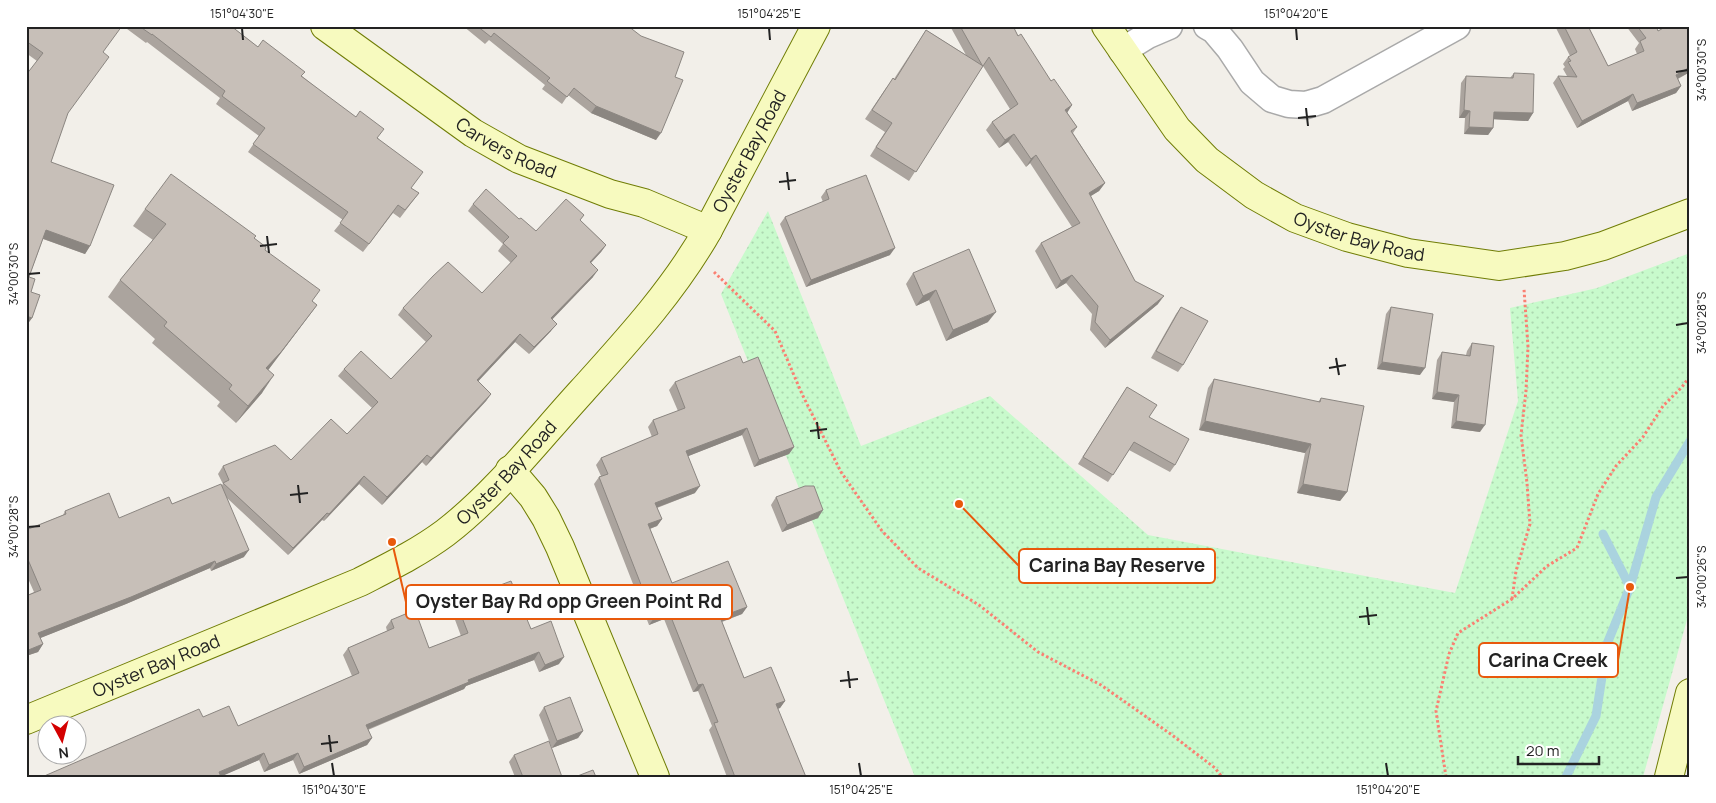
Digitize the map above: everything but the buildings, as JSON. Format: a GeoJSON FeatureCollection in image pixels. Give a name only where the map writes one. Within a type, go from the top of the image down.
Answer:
{"type":"FeatureCollection","features":[{"type":"Feature","properties":{"kind":"street","name":"Carvers Road"},"geometry":{"type":"LineString","coordinates":[[325,26],[473,134],[519,159],[610,194],[644,203],[708,230]]}},
{"type":"Feature","properties":{"kind":"street","name":"Oyster Bay Road"},"geometry":{"type":"LineString","coordinates":[[1106,26],[1177,129],[1207,160],[1254,195],[1295,218],[1347,237],[1408,253],[1499,266],[1522,264],[1603,246],[1690,213]]}},
{"type":"Feature","properties":{"kind":"street"},"geometry":{"type":"LineString","coordinates":[[1122,51],[1148,35],[1169,26]]}},
{"type":"Feature","properties":{"kind":"street"},"geometry":{"type":"LineString","coordinates":[[1207,26],[1214,30],[1230,49],[1252,82],[1272,99],[1306,106],[1323,100],[1457,26]]}},
{"type":"Feature","properties":{"kind":"street","name":"Oyster Bay Road"},"geometry":{"type":"LineString","coordinates":[[26,720],[360,582],[403,560],[445,532],[479,503],[646,320],[694,254],[708,230],[808,30]]}},
{"type":"Feature","properties":{"kind":"street"},"geometry":{"type":"LineString","coordinates":[[510,470],[534,496],[550,525],[655,777]]}},
{"type":"Feature","properties":{"kind":"street"},"geometry":{"type":"LineString","coordinates":[[1669,777],[1690,693]]}},
{"type":"Feature","properties":{"kind":"path"},"geometry":{"type":"LineString","coordinates":[[694,254],[775,331],[802,394],[840,472],[882,531],[918,568],[979,605],[1038,652],[1101,685],[1172,735],[1215,768],[1222,777]]}},
{"type":"Feature","properties":{"kind":"path"},"geometry":{"type":"LineString","coordinates":[[1512,599],[1516,571],[1530,524],[1520,435],[1526,390],[1528,347],[1522,264]]}},
{"type":"Feature","properties":{"kind":"path"},"geometry":{"type":"LineString","coordinates":[[1446,777],[1436,712],[1449,654],[1458,633],[1512,599],[1547,566],[1577,548],[1598,494],[1616,466],[1643,437],[1664,406],[1682,388],[1690,376]]}},
{"type":"Feature","properties":{"kind":"green space"},"geometry":{"type":"Polygon","coordinates":[[[768,211],[861,446],[990,396],[1148,535],[1455,593],[1518,401],[1510,308],[1597,288],[1690,253],[1690,609],[1643,777],[915,777],[721,294],[768,211]]]}},
{"type":"Feature","properties":{"kind":"waterway"},"geometry":{"type":"LineString","coordinates":[[1566,777],[1596,716],[1607,644],[1630,587],[1656,497],[1690,441]]}},
{"type":"Feature","properties":{"kind":"waterway"},"geometry":{"type":"LineString","coordinates":[[1603,534],[1630,587]]}},
{"type":"Feature","properties":{"kind":"place","name":"Carina Bay Reserve"},"geometry":{"type":"Point","coordinates":[959,504]}},
{"type":"Feature","properties":{"kind":"place","name":"Oyster Bay Rd opp Green Point Rd"},"geometry":{"type":"Point","coordinates":[392,542]}},
{"type":"Feature","properties":{"kind":"place","name":"Carina Creek"},"geometry":{"type":"Point","coordinates":[1630,587]}}]}
